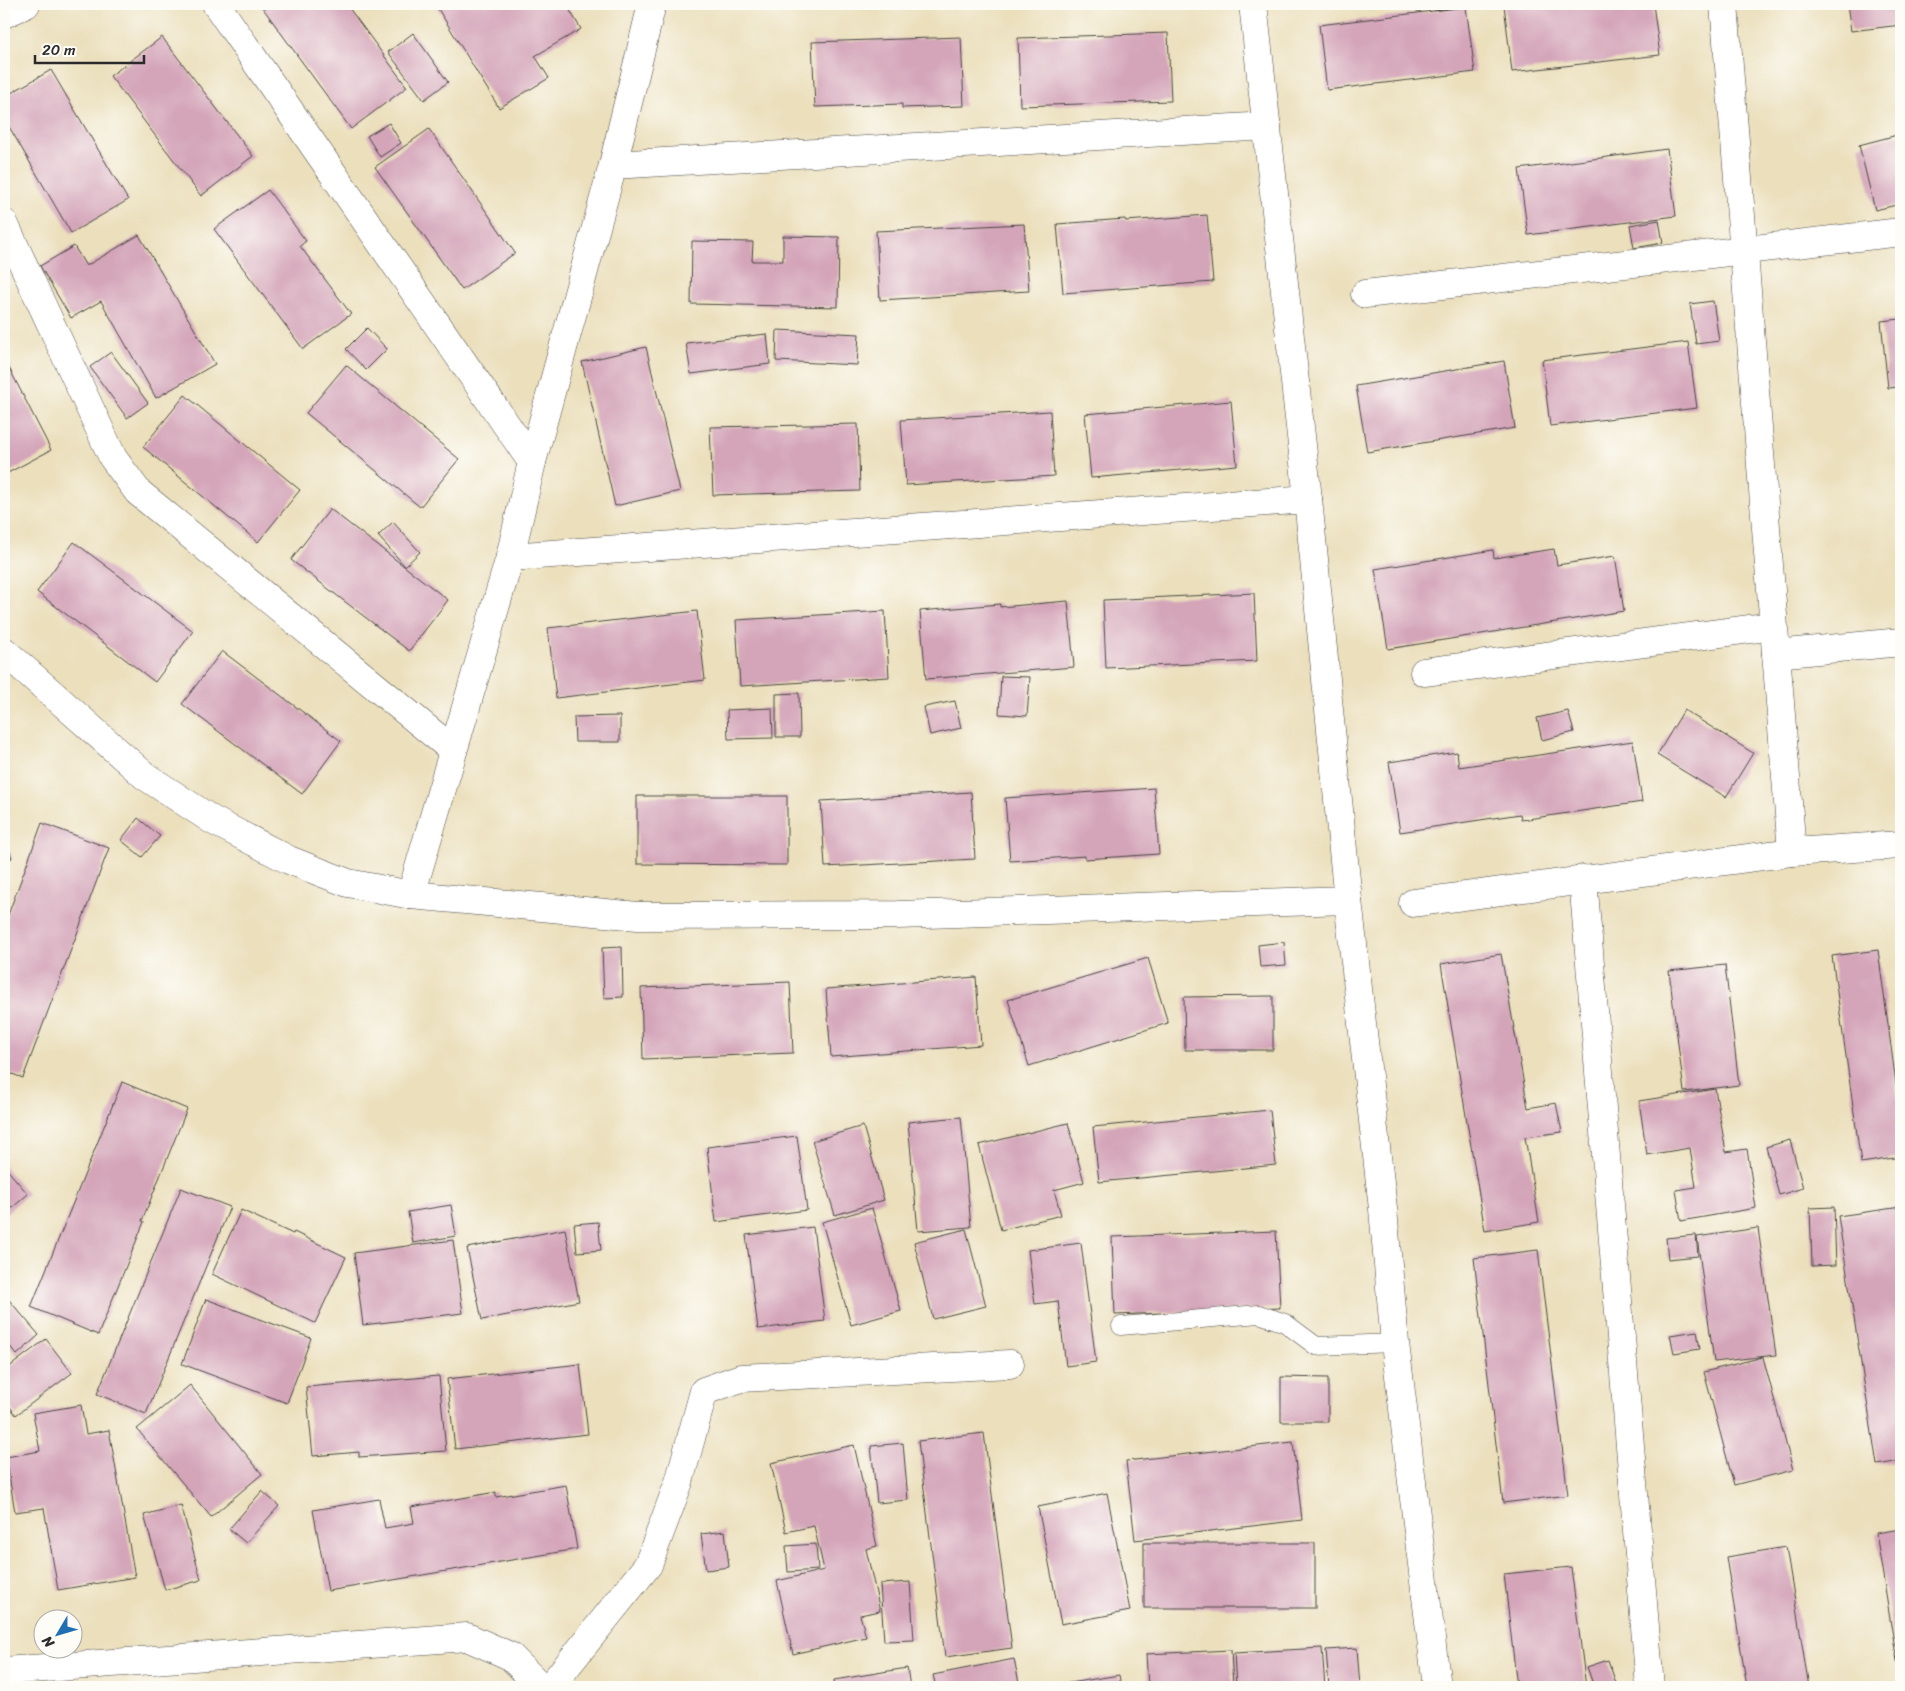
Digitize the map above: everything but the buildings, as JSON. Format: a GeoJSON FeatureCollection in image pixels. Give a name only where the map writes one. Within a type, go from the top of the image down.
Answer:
{"type":"FeatureCollection","features":[{"type":"Feature","properties":{"kind":"street"},"geometry":{"type":"LineString","coordinates":[[4,14],[26,4]]}},
{"type":"Feature","properties":{"kind":"street"},"geometry":{"type":"LineString","coordinates":[[216,4],[532,462]]}},
{"type":"Feature","properties":{"kind":"street"},"geometry":{"type":"LineString","coordinates":[[411,895],[510,557],[532,462],[613,165],[652,4]]}},
{"type":"Feature","properties":{"kind":"street"},"geometry":{"type":"LineString","coordinates":[[1254,4],[1308,498],[1348,900],[1382,1199],[1395,1344],[1437,1687]]}},
{"type":"Feature","properties":{"kind":"street"},"geometry":{"type":"LineString","coordinates":[[1724,4],[1792,852]]}},
{"type":"Feature","properties":{"kind":"street"},"geometry":{"type":"LineString","coordinates":[[613,165],[1267,126]]}},
{"type":"Feature","properties":{"kind":"street"},"geometry":{"type":"LineString","coordinates":[[4,223],[113,458],[138,492],[453,750]]}},
{"type":"Feature","properties":{"kind":"street"},"geometry":{"type":"LineString","coordinates":[[1365,294],[1901,232]]}},
{"type":"Feature","properties":{"kind":"street"},"geometry":{"type":"LineString","coordinates":[[510,557],[1308,498]]}},
{"type":"Feature","properties":{"kind":"street"},"geometry":{"type":"LineString","coordinates":[[1424,672],[1773,626]]}},
{"type":"Feature","properties":{"kind":"street"},"geometry":{"type":"LineString","coordinates":[[1776,654],[1901,642]]}},
{"type":"Feature","properties":{"kind":"street"},"geometry":{"type":"LineString","coordinates":[[4,651],[145,776],[212,820],[289,860],[348,883],[411,895],[638,916],[898,915],[1348,900]]}},
{"type":"Feature","properties":{"kind":"street"},"geometry":{"type":"LineString","coordinates":[[1414,903],[1792,852],[1901,845]]}},
{"type":"Feature","properties":{"kind":"street"},"geometry":{"type":"LineString","coordinates":[[1584,879],[1650,1687]]}},
{"type":"Feature","properties":{"kind":"street"},"geometry":{"type":"LineString","coordinates":[[550,1687],[648,1565],[679,1482],[704,1391],[741,1378],[1010,1364]]}},
{"type":"Feature","properties":{"kind":"street"},"geometry":{"type":"LineString","coordinates":[[4,1671],[467,1637],[510,1656],[541,1687]]}},
{"type":"Feature","properties":{"kind":"lane"},"geometry":{"type":"LineString","coordinates":[[1120,1326],[1259,1314],[1284,1323],[1316,1346],[1395,1344]]}}]}
